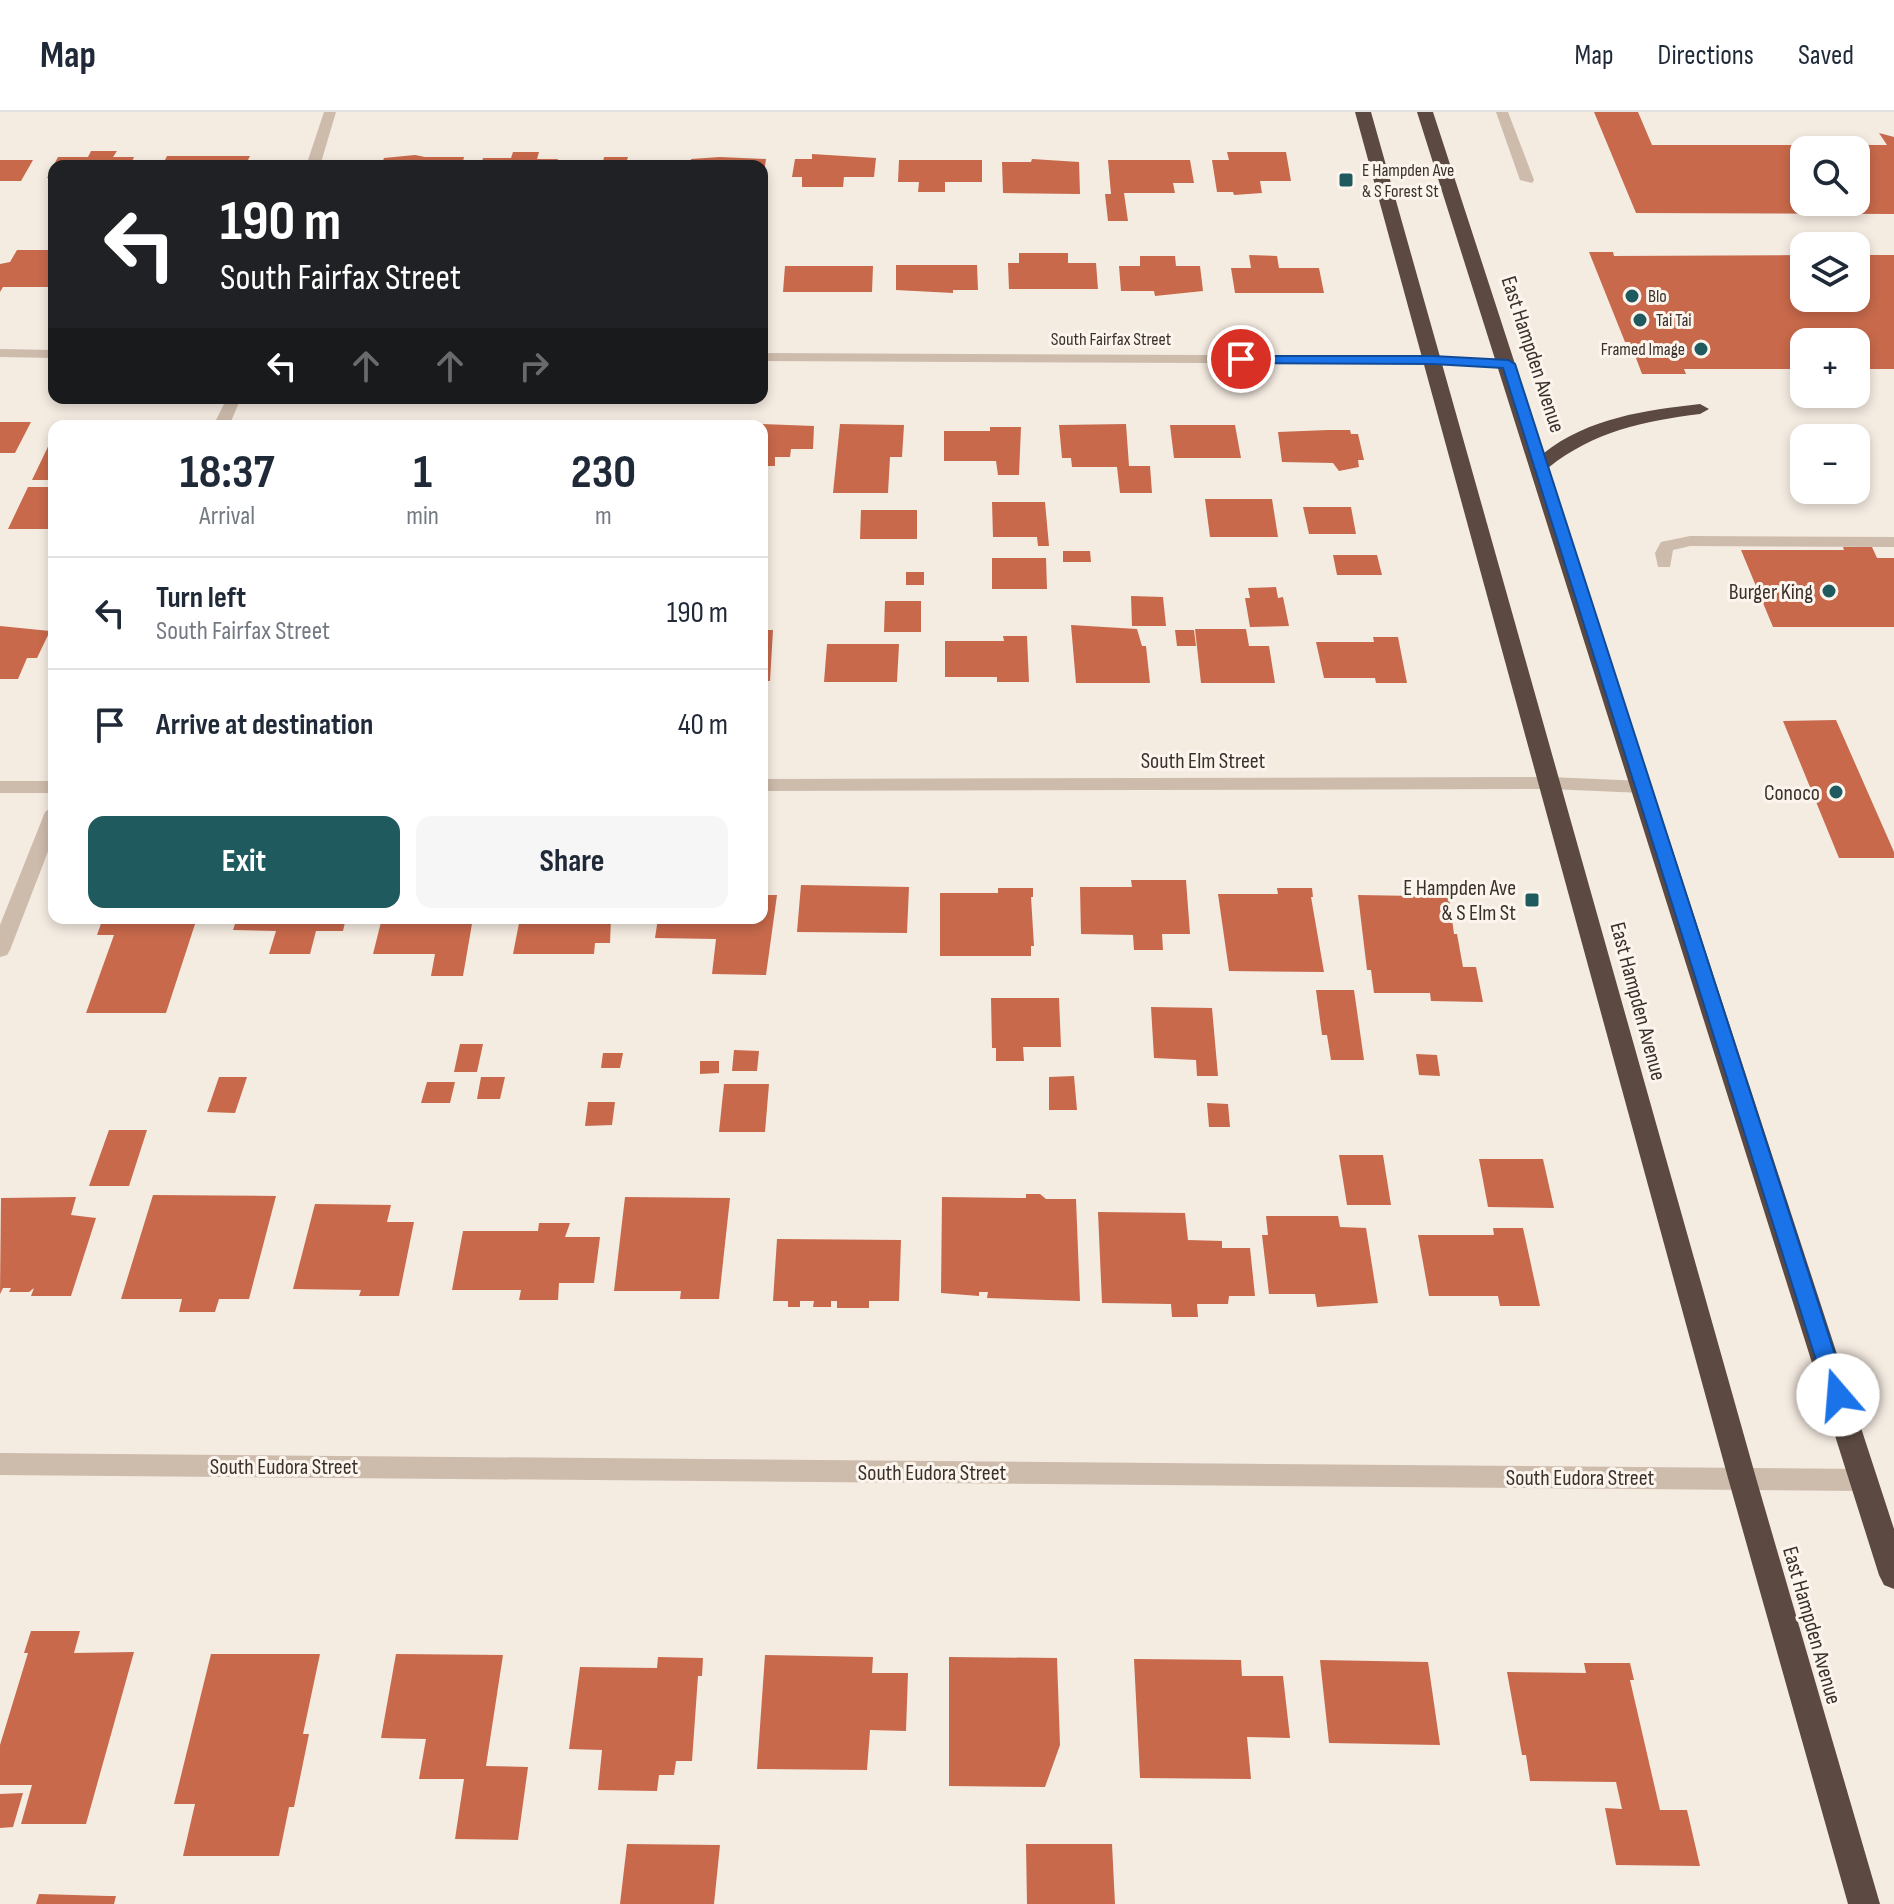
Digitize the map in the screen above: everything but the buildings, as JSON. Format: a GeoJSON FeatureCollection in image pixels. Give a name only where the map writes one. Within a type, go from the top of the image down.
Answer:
{"type":"FeatureCollection","features":[{"type":"Feature","properties":{"kind":"highway","name":"East Hampden Avenue"},"geometry":{"type":"LineString","coordinates":[[1363,112],[1742,1478],[1864,1904]]}},
{"type":"Feature","properties":{"kind":"highway","name":"East Hampden Avenue"},"geometry":{"type":"LineString","coordinates":[[1425,112],[1894,1575]]}},
{"type":"Feature","properties":{"kind":"highway"},"geometry":{"type":"LineString","coordinates":[[1540,465],[1557,449],[1594,429],[1646,416],[1700,409]]}},
{"type":"Feature","properties":{"kind":"street"},"geometry":{"type":"LineString","coordinates":[[315,160],[330,112]]}},
{"type":"Feature","properties":{"kind":"street"},"geometry":{"type":"LineString","coordinates":[[1502,112],[1527,180]]}},
{"type":"Feature","properties":{"kind":"street"},"geometry":{"type":"LineString","coordinates":[[0,353],[48,354]]}},
{"type":"Feature","properties":{"kind":"street","name":"South Fairfax Street"},"geometry":{"type":"LineString","coordinates":[[768,357],[1433,360],[1508,364]]}},
{"type":"Feature","properties":{"kind":"street"},"geometry":{"type":"LineString","coordinates":[[1664,563],[1663,553],[1667,546],[1690,541],[1894,542]]}},
{"type":"Feature","properties":{"kind":"street","name":"South Elm Street"},"geometry":{"type":"LineString","coordinates":[[768,785],[1550,783],[1643,787]]}},
{"type":"Feature","properties":{"kind":"street"},"geometry":{"type":"LineString","coordinates":[[0,787],[48,787]]}},
{"type":"Feature","properties":{"kind":"street"},"geometry":{"type":"LineString","coordinates":[[0,950],[48,827]]}},
{"type":"Feature","properties":{"kind":"street","name":"South Eudora Street"},"geometry":{"type":"LineString","coordinates":[[0,1464],[1864,1480]]}},
{"type":"Feature","properties":{"kind":"place","name":"E Hampden Ave & S Forest St"},"geometry":{"type":"Point","coordinates":[1346,180]}},
{"type":"Feature","properties":{"kind":"place","name":"Blo"},"geometry":{"type":"Point","coordinates":[1632,296]}},
{"type":"Feature","properties":{"kind":"place","name":"Tai Tai"},"geometry":{"type":"Point","coordinates":[1640,320]}},
{"type":"Feature","properties":{"kind":"place","name":"Framed Image"},"geometry":{"type":"Point","coordinates":[1701,349]}},
{"type":"Feature","properties":{"kind":"place","name":"Burger King"},"geometry":{"type":"Point","coordinates":[1829,591]}},
{"type":"Feature","properties":{"kind":"place","name":"Conoco"},"geometry":{"type":"Point","coordinates":[1836,792]}},
{"type":"Feature","properties":{"kind":"place","name":"E Hampden Ave & S Elm St"},"geometry":{"type":"Point","coordinates":[1532,900]}},
{"type":"Feature","properties":{"kind":"route"},"geometry":{"type":"LineString","coordinates":[[1241,359],[1433,360],[1508,364],[1838,1395]]}}]}
